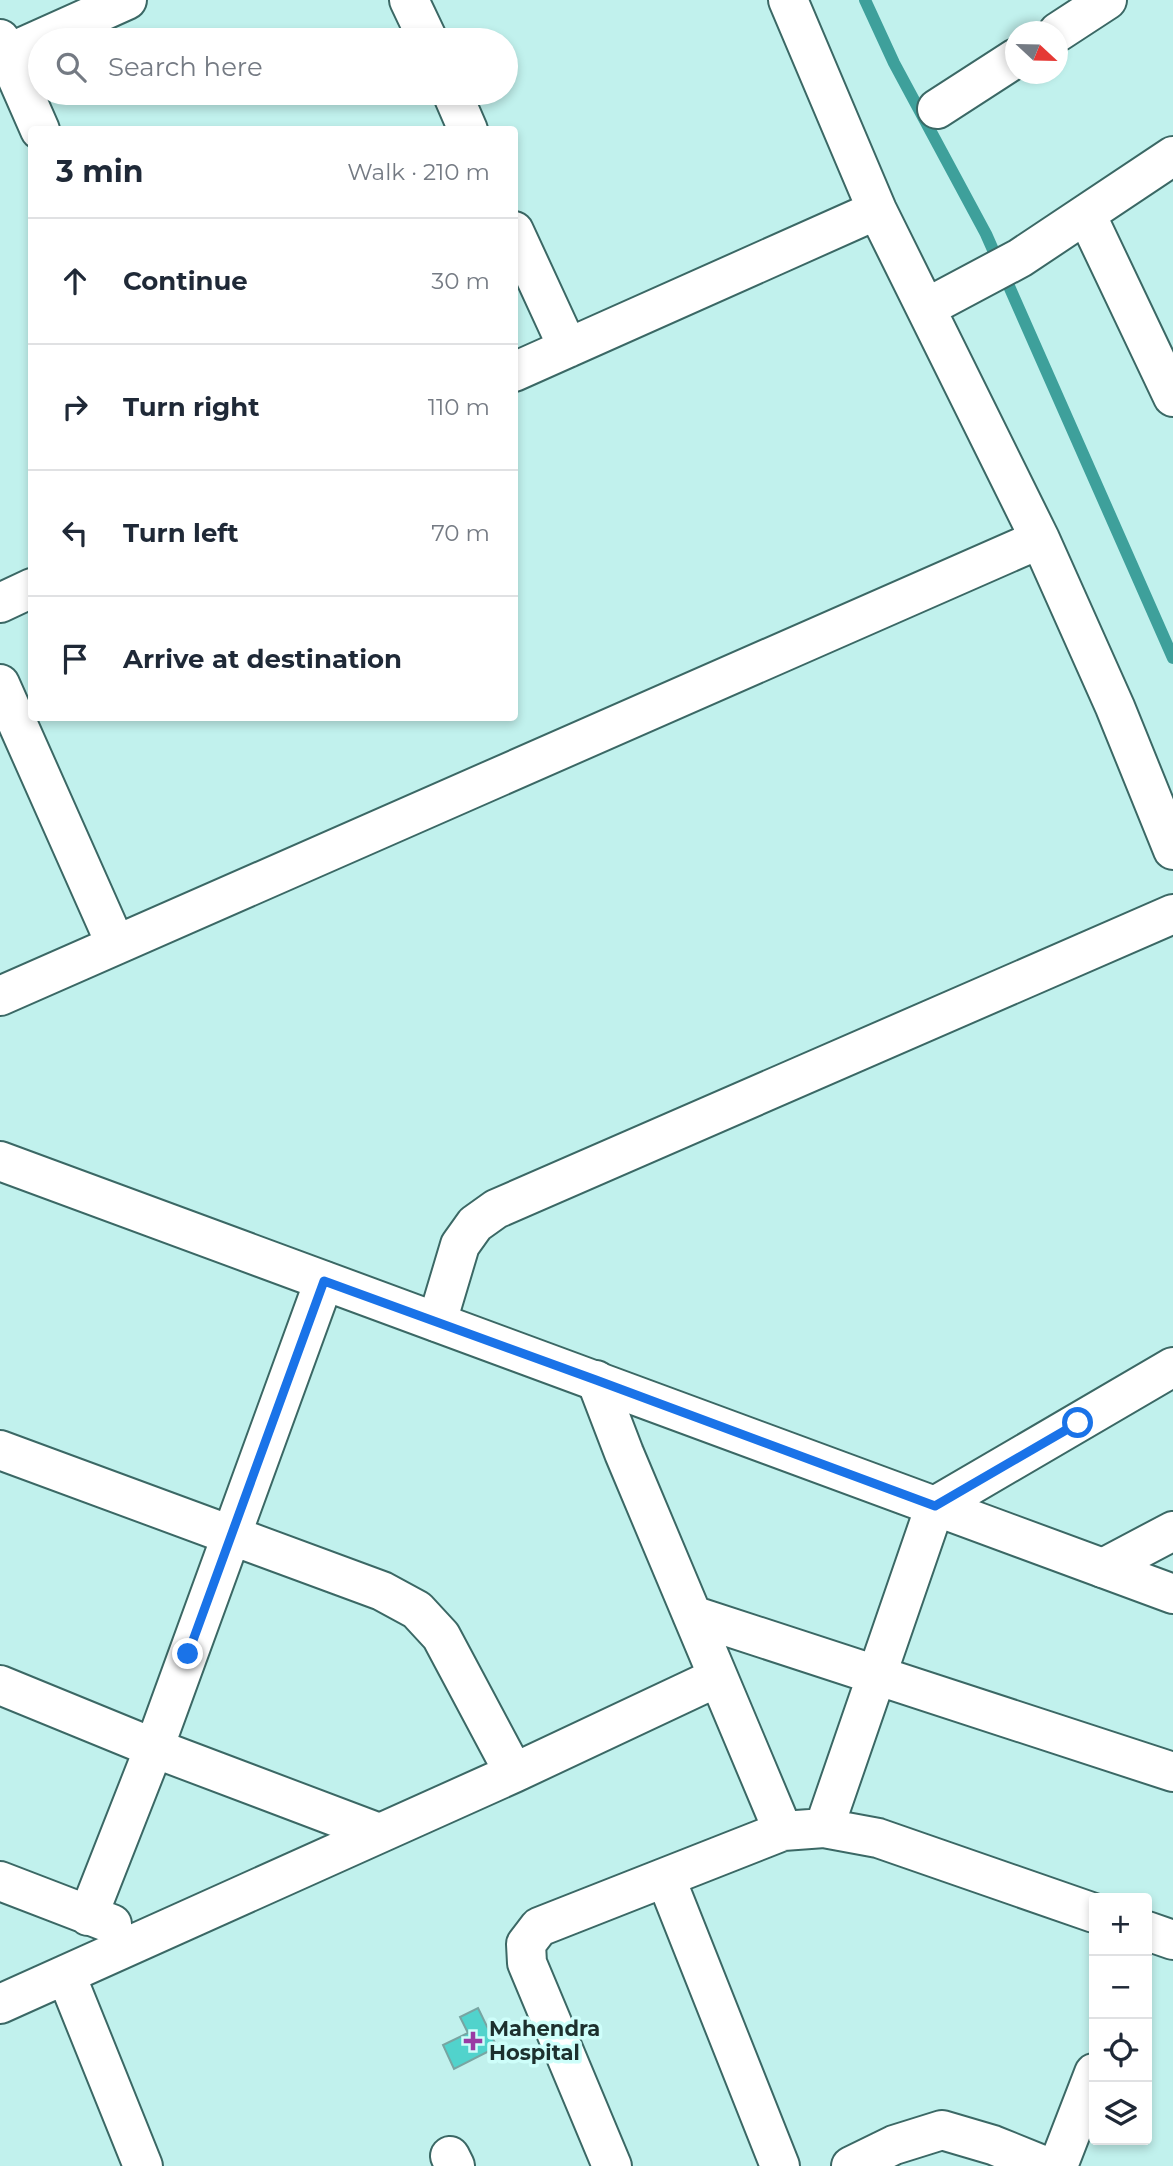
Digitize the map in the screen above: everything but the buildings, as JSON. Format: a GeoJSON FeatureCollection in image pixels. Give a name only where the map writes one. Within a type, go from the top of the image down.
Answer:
{"type":"FeatureCollection","features":[{"type":"Feature","properties":{"kind":"street"},"geometry":{"type":"LineString","coordinates":[[52,28],[127,0]]}},
{"type":"Feature","properties":{"kind":"street"},"geometry":{"type":"LineString","coordinates":[[409,0],[422,28]]}},
{"type":"Feature","properties":{"kind":"street"},"geometry":{"type":"LineString","coordinates":[[788,0],[877,210],[1040,539],[1115,707],[1173,850]]}},
{"type":"Feature","properties":{"kind":"street"},"geometry":{"type":"LineString","coordinates":[[1068,25],[1107,0]]}},
{"type":"Feature","properties":{"kind":"street"},"geometry":{"type":"LineString","coordinates":[[28,37],[3,46],[28,103]]}},
{"type":"Feature","properties":{"kind":"street"},"geometry":{"type":"LineString","coordinates":[[937,109],[1005,65]]}},
{"type":"Feature","properties":{"kind":"street"},"geometry":{"type":"LineString","coordinates":[[29,105],[38,126]]}},
{"type":"Feature","properties":{"kind":"street"},"geometry":{"type":"LineString","coordinates":[[457,105],[466,126]]}},
{"type":"Feature","properties":{"kind":"street"},"geometry":{"type":"LineString","coordinates":[[926,308],[1020,258],[1173,156]]}},
{"type":"Feature","properties":{"kind":"street"},"geometry":{"type":"LineString","coordinates":[[518,370],[877,210]]}},
{"type":"Feature","properties":{"kind":"street"},"geometry":{"type":"LineString","coordinates":[[1086,214],[1169,375]]}},
{"type":"Feature","properties":{"kind":"street"},"geometry":{"type":"LineString","coordinates":[[518,240],[568,348]]}},
{"type":"Feature","properties":{"kind":"street"},"geometry":{"type":"LineString","coordinates":[[0,996],[1040,539]]}},
{"type":"Feature","properties":{"kind":"street"},"geometry":{"type":"LineString","coordinates":[[0,603],[28,591]]}},
{"type":"Feature","properties":{"kind":"street"},"geometry":{"type":"LineString","coordinates":[[0,684],[116,945]]}},
{"type":"Feature","properties":{"kind":"street"},"geometry":{"type":"LineString","coordinates":[[437,1322],[460,1245],[475,1224],[496,1209],[1173,914]]}},
{"type":"Feature","properties":{"kind":"street"},"geometry":{"type":"LineString","coordinates":[[0,1161],[1173,1594]]}},
{"type":"Feature","properties":{"kind":"street"},"geometry":{"type":"LineString","coordinates":[[88,1916],[154,1748],[324,1281]]}},
{"type":"Feature","properties":{"kind":"street"},"geometry":{"type":"LineString","coordinates":[[824,1828],[935,1506],[1173,1367]]}},
{"type":"Feature","properties":{"kind":"street"},"geometry":{"type":"LineString","coordinates":[[596,1380],[783,1831]]}},
{"type":"Feature","properties":{"kind":"street"},"geometry":{"type":"LineString","coordinates":[[0,1450],[382,1591],[417,1610],[441,1636],[514,1773]]}},
{"type":"Feature","properties":{"kind":"street"},"geometry":{"type":"LineString","coordinates":[[1103,1568],[1173,1531]]}},
{"type":"Feature","properties":{"kind":"street"},"geometry":{"type":"LineString","coordinates":[[692,1615],[1173,1772]]}},
{"type":"Feature","properties":{"kind":"street"},"geometry":{"type":"LineString","coordinates":[[0,2004],[514,1773],[718,1677]]}},
{"type":"Feature","properties":{"kind":"street"},"geometry":{"type":"LineString","coordinates":[[0,1685],[154,1748],[379,1833]]}},
{"type":"Feature","properties":{"kind":"street"},"geometry":{"type":"LineString","coordinates":[[612,2166],[527,1963],[526,1944],[538,1927],[783,1831],[824,1828],[878,1838],[1089,1911]]}},
{"type":"Feature","properties":{"kind":"street"},"geometry":{"type":"LineString","coordinates":[[666,1879],[780,2166]]}},
{"type":"Feature","properties":{"kind":"street"},"geometry":{"type":"LineString","coordinates":[[0,1881],[88,1916],[151,1936]]}},
{"type":"Feature","properties":{"kind":"street"},"geometry":{"type":"LineString","coordinates":[[66,1975],[143,2166]]}},
{"type":"Feature","properties":{"kind":"street"},"geometry":{"type":"LineString","coordinates":[[1058,2166],[1091,2082]]}},
{"type":"Feature","properties":{"kind":"street"},"geometry":{"type":"LineString","coordinates":[[851,2166],[894,2145],[942,2130],[993,2145],[1045,2166]]}},
{"type":"Feature","properties":{"kind":"waterway"},"geometry":{"type":"LineString","coordinates":[[865,0],[894,63],[986,234],[1173,658]]}},
{"type":"Feature","properties":{"kind":"place","name":"Mahendra Hospital"},"geometry":{"type":"Point","coordinates":[473,2041]}},
{"type":"Feature","properties":{"kind":"route"},"geometry":{"type":"LineString","coordinates":[[188,1654],[324,1281],[935,1506],[1078,1423]]}}]}
